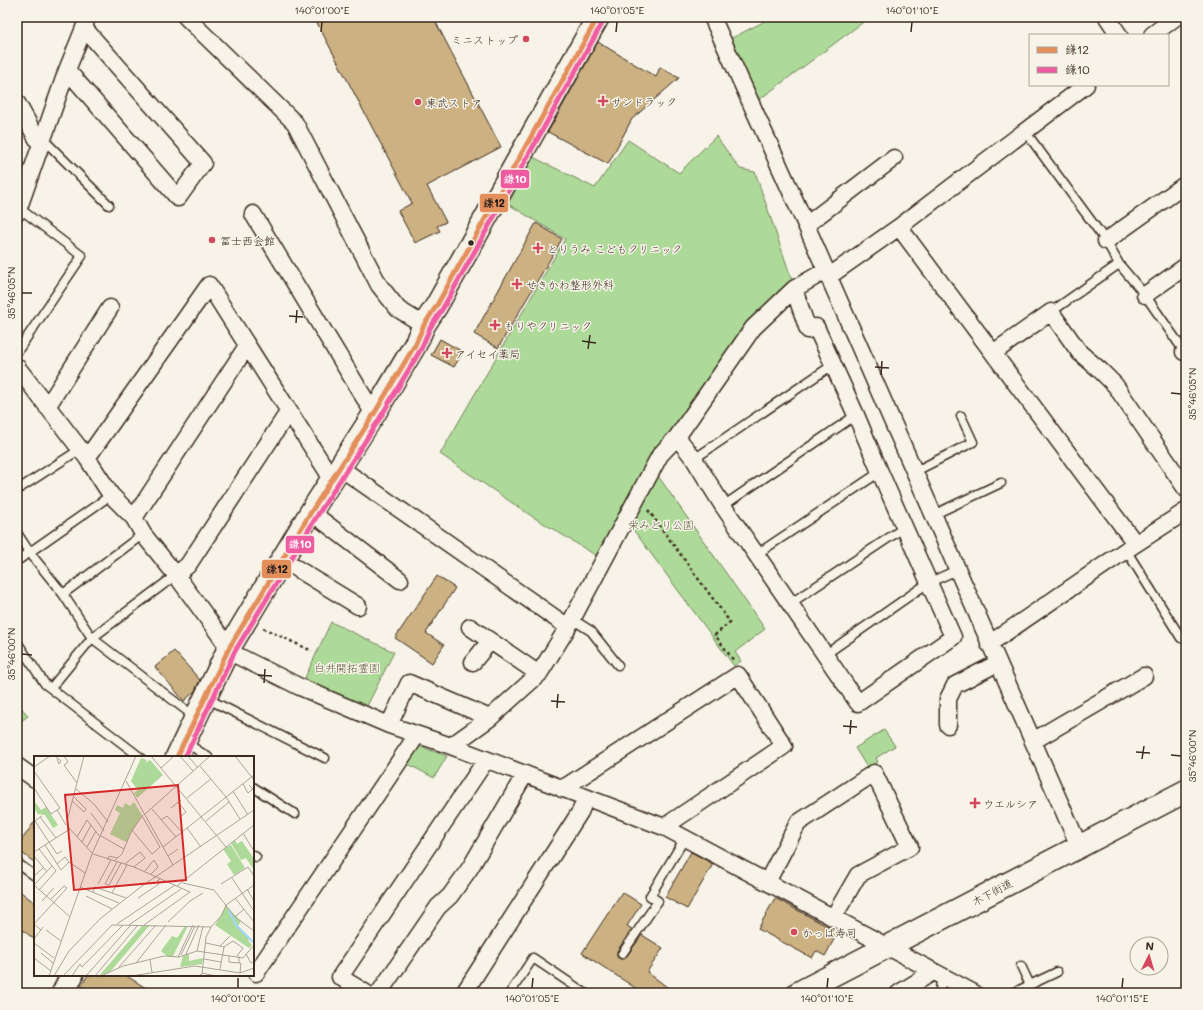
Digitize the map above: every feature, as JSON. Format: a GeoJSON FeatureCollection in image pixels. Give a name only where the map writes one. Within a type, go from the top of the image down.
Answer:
{"type":"FeatureCollection","features":[{"type":"Feature","properties":{"kind":"street"},"geometry":{"type":"LineString","coordinates":[[186,17],[296,123],[379,285],[398,309],[424,325]]}},
{"type":"Feature","properties":{"kind":"street"},"geometry":{"type":"LineString","coordinates":[[181,749],[229,648],[311,512],[374,414],[415,345],[424,325],[437,305],[598,17]]}},
{"type":"Feature","properties":{"kind":"street"},"geometry":{"type":"LineString","coordinates":[[712,17],[806,225],[1079,846]]}},
{"type":"Feature","properties":{"kind":"street"},"geometry":{"type":"LineString","coordinates":[[1107,17],[1118,34]]}},
{"type":"Feature","properties":{"kind":"street"},"geometry":{"type":"LineString","coordinates":[[1153,34],[1176,17]]}},
{"type":"Feature","properties":{"kind":"street"},"geometry":{"type":"LineString","coordinates":[[18,210],[67,70],[85,23],[203,163],[178,198],[67,70]]}},
{"type":"Feature","properties":{"kind":"street"},"geometry":{"type":"LineString","coordinates":[[451,746],[490,718],[539,674],[570,623],[660,455],[677,437],[753,328],[794,289],[827,274],[899,227],[1085,86]]}},
{"type":"Feature","properties":{"kind":"street"},"geometry":{"type":"LineString","coordinates":[[17,103],[42,142]]}},
{"type":"Feature","properties":{"kind":"street"},"geometry":{"type":"LineString","coordinates":[[806,225],[894,158]]}},
{"type":"Feature","properties":{"kind":"street"},"geometry":{"type":"LineString","coordinates":[[1106,241],[1186,184]]}},
{"type":"Feature","properties":{"kind":"street"},"geometry":{"type":"LineString","coordinates":[[253,214],[374,414]]}},
{"type":"Feature","properties":{"kind":"street"},"geometry":{"type":"LineString","coordinates":[[899,227],[993,353],[1130,547]]}},
{"type":"Feature","properties":{"kind":"street"},"geometry":{"type":"LineString","coordinates":[[1145,295],[1186,266]]}},
{"type":"Feature","properties":{"kind":"street"},"geometry":{"type":"LineString","coordinates":[[83,454],[209,285],[289,411],[336,473],[570,623]]}},
{"type":"Feature","properties":{"kind":"street"},"geometry":{"type":"LineString","coordinates":[[677,437],[694,459],[723,506],[826,654],[858,703],[953,637],[928,583],[906,527],[880,472],[834,364],[816,327],[808,330],[794,289]]}},
{"type":"Feature","properties":{"kind":"street"},"geometry":{"type":"LineString","coordinates":[[47,407],[110,308]]}},
{"type":"Feature","properties":{"kind":"street"},"geometry":{"type":"LineString","coordinates":[[993,353],[1051,312],[1080,353],[1115,385],[1186,489]]}},
{"type":"Feature","properties":{"kind":"street"},"geometry":{"type":"LineString","coordinates":[[134,518],[247,346]]}},
{"type":"Feature","properties":{"kind":"street"},"geometry":{"type":"LineString","coordinates":[[17,367],[83,454],[111,495],[134,518],[143,534],[176,574],[234,654],[300,687],[389,725],[451,746],[664,828],[974,993]]}},
{"type":"Feature","properties":{"kind":"street"},"geometry":{"type":"LineString","coordinates":[[176,574],[188,565],[289,411]]}},
{"type":"Feature","properties":{"kind":"street"},"geometry":{"type":"LineString","coordinates":[[989,644],[1130,547],[1186,511]]}},
{"type":"Feature","properties":{"kind":"street"},"geometry":{"type":"LineString","coordinates":[[311,512],[400,580]]}},
{"type":"Feature","properties":{"kind":"street"},"geometry":{"type":"LineString","coordinates":[[283,560],[358,606]]}},
{"type":"Feature","properties":{"kind":"street"},"geometry":{"type":"LineString","coordinates":[[470,627],[539,674]]}},
{"type":"Feature","properties":{"kind":"street"},"geometry":{"type":"LineString","coordinates":[[473,662],[490,641]]}},
{"type":"Feature","properties":{"kind":"street"},"geometry":{"type":"LineString","coordinates":[[948,725],[948,699],[955,685],[998,663]]}},
{"type":"Feature","properties":{"kind":"street"},"geometry":{"type":"LineString","coordinates":[[562,789],[738,675],[784,746],[664,828]]}},
{"type":"Feature","properties":{"kind":"street"},"geometry":{"type":"LineString","coordinates":[[1033,741],[1144,676]]}},
{"type":"Feature","properties":{"kind":"street"},"geometry":{"type":"LineString","coordinates":[[389,725],[409,683],[490,718]]}},
{"type":"Feature","properties":{"kind":"street"},"geometry":{"type":"LineString","coordinates":[[256,974],[417,735]]}},
{"type":"Feature","properties":{"kind":"street"},"geometry":{"type":"LineString","coordinates":[[366,993],[340,977],[486,760]]}},
{"type":"Feature","properties":{"kind":"street"},"geometry":{"type":"LineString","coordinates":[[17,766],[34,779]]}},
{"type":"Feature","properties":{"kind":"street"},"geometry":{"type":"LineString","coordinates":[[767,882],[798,823],[874,773],[910,847],[858,875],[833,918]]}},
{"type":"Feature","properties":{"kind":"street"},"geometry":{"type":"LineString","coordinates":[[379,993],[438,907],[450,896],[470,868],[524,774]]}},
{"type":"Feature","properties":{"kind":"street","name":"木下街道"},"geometry":{"type":"LineString","coordinates":[[798,993],[1186,791]]}},
{"type":"Feature","properties":{"kind":"street"},"geometry":{"type":"LineString","coordinates":[[464,993],[580,812],[586,798]]}},
{"type":"Feature","properties":{"kind":"street"},"geometry":{"type":"LineString","coordinates":[[899,993],[937,974]]}},
{"type":"Feature","properties":{"kind":"lane"},"geometry":{"type":"LineString","coordinates":[[1025,131],[1106,241],[1119,264],[1145,295],[1185,352]]}},
{"type":"Feature","properties":{"kind":"lane"},"geometry":{"type":"LineString","coordinates":[[42,142],[109,205]]}},
{"type":"Feature","properties":{"kind":"lane"},"geometry":{"type":"LineString","coordinates":[[17,352],[82,256],[18,210]]}},
{"type":"Feature","properties":{"kind":"lane"},"geometry":{"type":"LineString","coordinates":[[1051,312],[1119,264]]}},
{"type":"Feature","properties":{"kind":"lane"},"geometry":{"type":"LineString","coordinates":[[694,459],[834,364]]}},
{"type":"Feature","properties":{"kind":"lane"},"geometry":{"type":"LineString","coordinates":[[723,506],[856,415]]}},
{"type":"Feature","properties":{"kind":"lane"},"geometry":{"type":"LineString","coordinates":[[914,472],[973,442],[961,416]]}},
{"type":"Feature","properties":{"kind":"lane"},"geometry":{"type":"LineString","coordinates":[[17,490],[83,454]]}},
{"type":"Feature","properties":{"kind":"lane"},"geometry":{"type":"LineString","coordinates":[[757,554],[880,472]]}},
{"type":"Feature","properties":{"kind":"lane"},"geometry":{"type":"LineString","coordinates":[[933,515],[1001,482]]}},
{"type":"Feature","properties":{"kind":"lane"},"geometry":{"type":"LineString","coordinates":[[17,561],[111,495]]}},
{"type":"Feature","properties":{"kind":"lane"},"geometry":{"type":"LineString","coordinates":[[791,603],[906,527]]}},
{"type":"Feature","properties":{"kind":"lane"},"geometry":{"type":"LineString","coordinates":[[17,533],[30,553],[63,594],[92,638],[196,717]]}},
{"type":"Feature","properties":{"kind":"lane"},"geometry":{"type":"LineString","coordinates":[[63,594],[143,534]]}},
{"type":"Feature","properties":{"kind":"lane"},"geometry":{"type":"LineString","coordinates":[[1130,547],[1181,638]]}},
{"type":"Feature","properties":{"kind":"lane"},"geometry":{"type":"LineString","coordinates":[[826,654],[928,583],[957,570]]}},
{"type":"Feature","properties":{"kind":"lane"},"geometry":{"type":"LineString","coordinates":[[51,688],[92,638],[176,574]]}},
{"type":"Feature","properties":{"kind":"lane"},"geometry":{"type":"LineString","coordinates":[[570,623],[591,631],[618,665]]}},
{"type":"Feature","properties":{"kind":"lane"},"geometry":{"type":"LineString","coordinates":[[17,642],[45,684],[139,756]]}},
{"type":"Feature","properties":{"kind":"lane"},"geometry":{"type":"LineString","coordinates":[[205,698],[325,758]]}},
{"type":"Feature","properties":{"kind":"lane"},"geometry":{"type":"LineString","coordinates":[[181,749],[205,756]]}},
{"type":"Feature","properties":{"kind":"lane"},"geometry":{"type":"LineString","coordinates":[[254,788],[295,814]]}},
{"type":"Feature","properties":{"kind":"lane"},"geometry":{"type":"LineString","coordinates":[[622,954],[658,902],[650,896],[685,838]]}},
{"type":"Feature","properties":{"kind":"lane"},"geometry":{"type":"LineString","coordinates":[[17,863],[34,875]]}},
{"type":"Feature","properties":{"kind":"lane"},"geometry":{"type":"LineString","coordinates":[[510,993],[533,958],[585,993]]}},
{"type":"Feature","properties":{"kind":"lane"},"geometry":{"type":"LineString","coordinates":[[1021,966],[1030,985]]}},
{"type":"Feature","properties":{"kind":"lane"},"geometry":{"type":"LineString","coordinates":[[1013,993],[1057,972]]}},
{"type":"Feature","properties":{"kind":"lane"},"geometry":{"type":"LineString","coordinates":[[937,974],[940,993]]}},
{"type":"Feature","properties":{"kind":"path"},"geometry":{"type":"LineString","coordinates":[[638,496],[730,622],[716,635],[738,667],[738,675]]}},
{"type":"Feature","properties":{"kind":"path"},"geometry":{"type":"LineString","coordinates":[[246,620],[312,650]]}},
{"type":"Feature","properties":{"kind":"green space"},"geometry":{"type":"Polygon","coordinates":[[[768,17],[870,17],[756,102],[728,40],[769,19],[768,17]]]}},
{"type":"Feature","properties":{"kind":"green space"},"geometry":{"type":"Polygon","coordinates":[[[716,136],[740,169],[755,172],[793,283],[749,326],[600,558],[530,515],[440,454],[565,239],[508,204],[533,157],[595,188],[628,140],[679,173],[716,136]]]}},
{"type":"Feature","properties":{"kind":"green space","name":"栄みどり公園"},"geometry":{"type":"Polygon","coordinates":[[[656,473],[765,629],[735,652],[741,661],[734,666],[629,524],[656,473]]]}},
{"type":"Feature","properties":{"kind":"green space","name":"白井開拓霊園"},"geometry":{"type":"Polygon","coordinates":[[[331,622],[394,652],[365,710],[302,684],[331,622]]]}},
{"type":"Feature","properties":{"kind":"green space"},"geometry":{"type":"Polygon","coordinates":[[[17,702],[28,716],[17,724],[17,702]]]}},
{"type":"Feature","properties":{"kind":"green space"},"geometry":{"type":"Polygon","coordinates":[[[884,730],[895,746],[876,758],[878,762],[868,769],[855,748],[884,730]]]}},
{"type":"Feature","properties":{"kind":"green space"},"geometry":{"type":"Polygon","coordinates":[[[418,746],[447,756],[434,778],[408,764],[418,746]]]}},
{"type":"Feature","properties":{"kind":"building"},"geometry":{"type":"Polygon","coordinates":[[[314,17],[433,17],[501,147],[427,186],[446,222],[437,226],[440,231],[415,243],[398,211],[412,203],[314,17]]]}},
{"type":"Feature","properties":{"kind":"building"},"geometry":{"type":"Polygon","coordinates":[[[598,42],[656,77],[660,67],[679,78],[632,119],[608,164],[548,132],[598,42]]]}},
{"type":"Feature","properties":{"kind":"building"},"geometry":{"type":"Polygon","coordinates":[[[536,223],[562,239],[498,348],[474,334],[536,223]]]}},
{"type":"Feature","properties":{"kind":"building"},"geometry":{"type":"Polygon","coordinates":[[[440,339],[463,352],[454,367],[431,355],[440,339]]]}},
{"type":"Feature","properties":{"kind":"building"},"geometry":{"type":"Polygon","coordinates":[[[437,576],[455,588],[426,633],[444,645],[432,663],[395,638],[437,576]]]}},
{"type":"Feature","properties":{"kind":"building"},"geometry":{"type":"Polygon","coordinates":[[[174,651],[200,680],[195,691],[184,701],[155,667],[174,651]]]}},
{"type":"Feature","properties":{"kind":"building"},"geometry":{"type":"Polygon","coordinates":[[[34,822],[34,862],[17,849],[34,822]]]}},
{"type":"Feature","properties":{"kind":"building"},"geometry":{"type":"Polygon","coordinates":[[[691,852],[713,864],[687,909],[665,897],[691,852]]]}},
{"type":"Feature","properties":{"kind":"building"},"geometry":{"type":"Polygon","coordinates":[[[17,889],[34,902],[34,939],[17,925],[17,889]]]}},
{"type":"Feature","properties":{"kind":"building"},"geometry":{"type":"Polygon","coordinates":[[[622,892],[641,904],[627,926],[632,929],[617,951],[617,957],[621,959],[626,957],[642,935],[663,948],[647,972],[675,993],[643,993],[582,953],[622,892]]]}},
{"type":"Feature","properties":{"kind":"building"},"geometry":{"type":"Polygon","coordinates":[[[775,898],[838,932],[825,956],[816,951],[812,958],[758,929],[775,898]]]}},
{"type":"Feature","properties":{"kind":"building"},"geometry":{"type":"Polygon","coordinates":[[[87,976],[127,976],[154,993],[83,993],[86,989],[81,986],[87,976]]]}},
{"type":"Feature","properties":{"kind":"transit line","name":"鎌12"},"geometry":{"type":"LineString","coordinates":[[177,756],[229,648],[311,512],[374,414],[415,345],[424,325],[437,305],[598,17]]}},
{"type":"Feature","properties":{"kind":"transit line","name":"鎌10"},"geometry":{"type":"LineString","coordinates":[[185,756],[235,651],[317,516],[380,418],[421,349],[430,328],[443,308],[604,20]]}},
{"type":"Feature","properties":{"kind":"place","name":"ミニストップ"},"geometry":{"type":"Point","coordinates":[526,39]}},
{"type":"Feature","properties":{"kind":"place","name":"サンドラック"},"geometry":{"type":"Point","coordinates":[603,101]}},
{"type":"Feature","properties":{"kind":"place","name":"東武ストア"},"geometry":{"type":"Point","coordinates":[418,102]}},
{"type":"Feature","properties":{"kind":"place","name":"冨士西会館"},"geometry":{"type":"Point","coordinates":[212,240]}},
{"type":"Feature","properties":{"kind":"place","name":"とりうみ こどもクリニック"},"geometry":{"type":"Point","coordinates":[538,248]}},
{"type":"Feature","properties":{"kind":"place","name":"せきかわ整形外科"},"geometry":{"type":"Point","coordinates":[517,284]}},
{"type":"Feature","properties":{"kind":"place","name":"もりやクリニック"},"geometry":{"type":"Point","coordinates":[495,325]}},
{"type":"Feature","properties":{"kind":"place","name":"アイセイ薬局"},"geometry":{"type":"Point","coordinates":[447,353]}},
{"type":"Feature","properties":{"kind":"place","name":"ウエルシア"},"geometry":{"type":"Point","coordinates":[975,803]}},
{"type":"Feature","properties":{"kind":"place","name":"かっぱ寿司"},"geometry":{"type":"Point","coordinates":[794,932]}}]}
